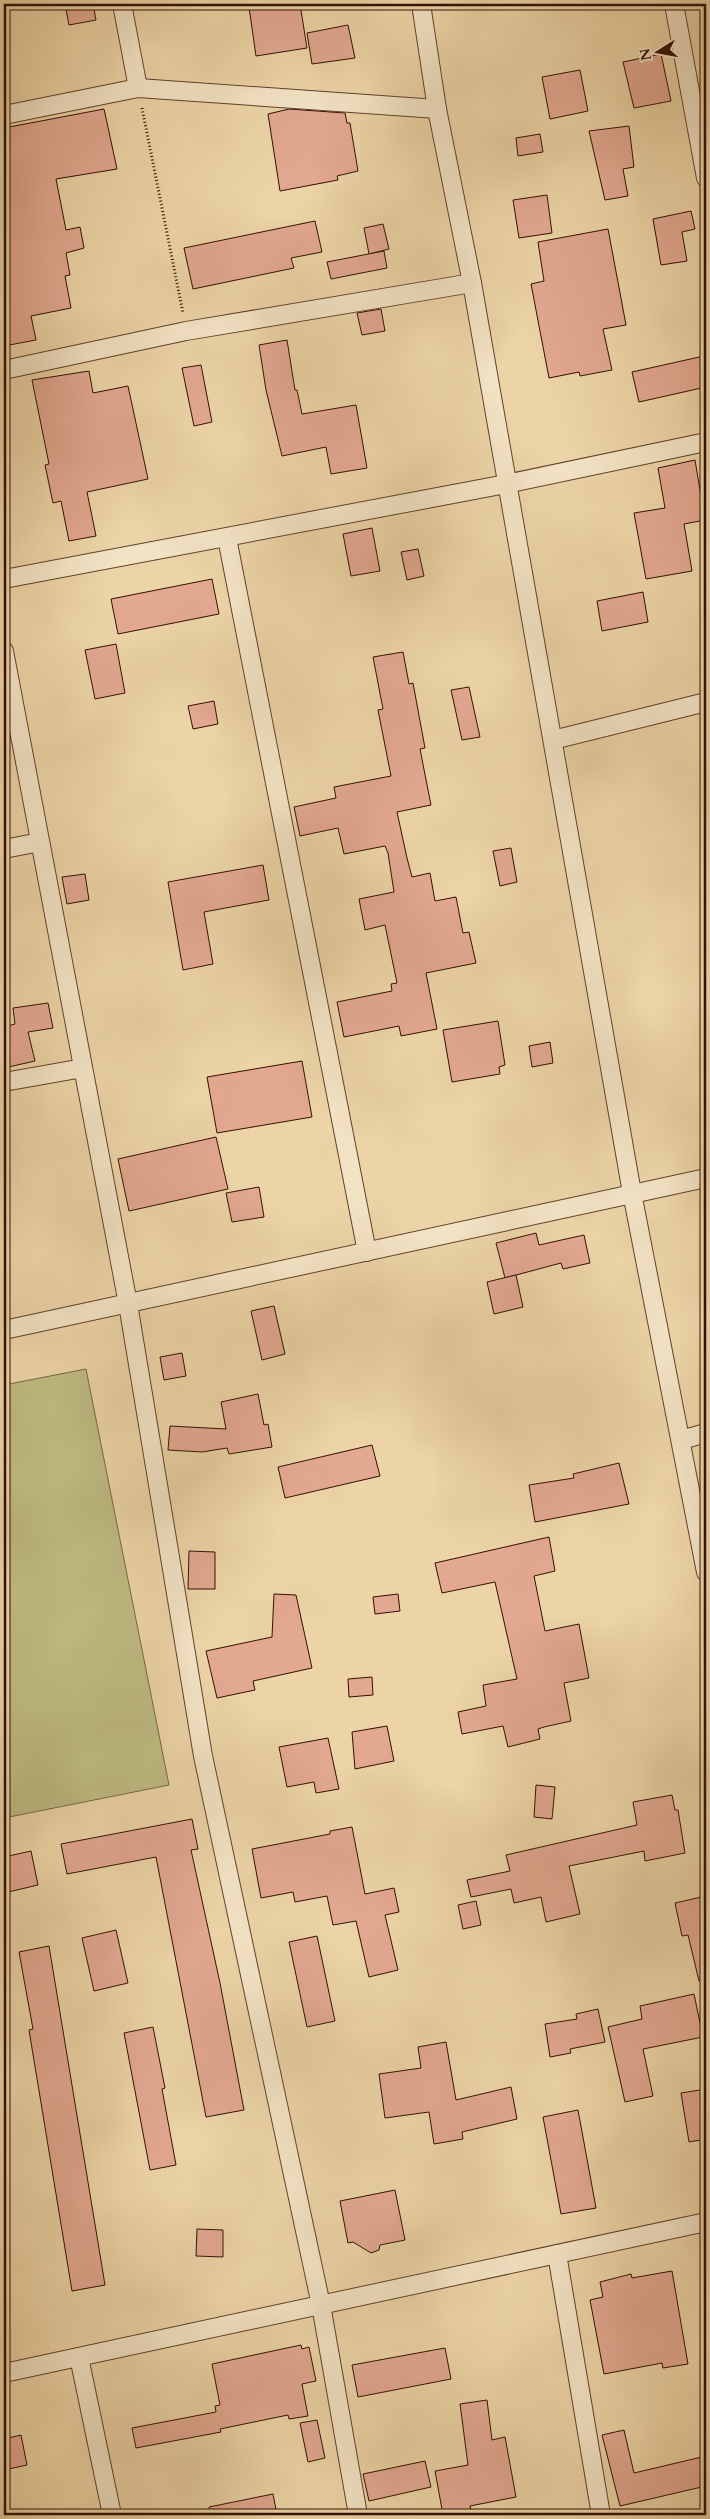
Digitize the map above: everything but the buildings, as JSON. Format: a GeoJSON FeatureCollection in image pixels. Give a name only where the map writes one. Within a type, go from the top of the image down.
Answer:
{"type":"FeatureCollection","features":[{"type":"Feature","properties":{"kind":"street"},"geometry":{"type":"LineString","coordinates":[[122,4],[138,88]]}},
{"type":"Feature","properties":{"kind":"street"},"geometry":{"type":"LineString","coordinates":[[421,4],[438,109],[472,283],[632,1193],[706,1572]]}},
{"type":"Feature","properties":{"kind":"street"},"geometry":{"type":"LineString","coordinates":[[674,4],[706,178]]}},
{"type":"Feature","properties":{"kind":"street"},"geometry":{"type":"LineString","coordinates":[[4,115],[138,88],[438,109]]}},
{"type":"Feature","properties":{"kind":"street"},"geometry":{"type":"LineString","coordinates":[[4,370],[186,331],[472,283]]}},
{"type":"Feature","properties":{"kind":"street"},"geometry":{"type":"LineString","coordinates":[[4,579],[506,484],[706,442]]}},
{"type":"Feature","properties":{"kind":"street"},"geometry":{"type":"LineString","coordinates":[[227,538],[367,1252]]}},
{"type":"Feature","properties":{"kind":"street"},"geometry":{"type":"LineString","coordinates":[[4,651],[128,1304],[204,1756],[321,2305],[358,2515]]}},
{"type":"Feature","properties":{"kind":"street"},"geometry":{"type":"LineString","coordinates":[[553,740],[706,702]]}},
{"type":"Feature","properties":{"kind":"street"},"geometry":{"type":"LineString","coordinates":[[4,849],[40,842]]}},
{"type":"Feature","properties":{"kind":"street"},"geometry":{"type":"LineString","coordinates":[[4,1082],[83,1068]]}},
{"type":"Feature","properties":{"kind":"street"},"geometry":{"type":"LineString","coordinates":[[4,1330],[706,1178]]}},
{"type":"Feature","properties":{"kind":"street"},"geometry":{"type":"LineString","coordinates":[[681,1440],[706,1433]]}},
{"type":"Feature","properties":{"kind":"street"},"geometry":{"type":"LineString","coordinates":[[4,2374],[706,2222]]}},
{"type":"Feature","properties":{"kind":"street"},"geometry":{"type":"LineString","coordinates":[[557,2254],[601,2515]]}},
{"type":"Feature","properties":{"kind":"street"},"geometry":{"type":"LineString","coordinates":[[79,2357],[112,2515]]}},
{"type":"Feature","properties":{"kind":"path"},"geometry":{"type":"LineString","coordinates":[[138,88],[186,331]]}},
{"type":"Feature","properties":{"kind":"shaded area"},"geometry":{"type":"Polygon","coordinates":[[[86,1369],[169,1785],[4,1818],[4,1385],[86,1369]]]}}]}
